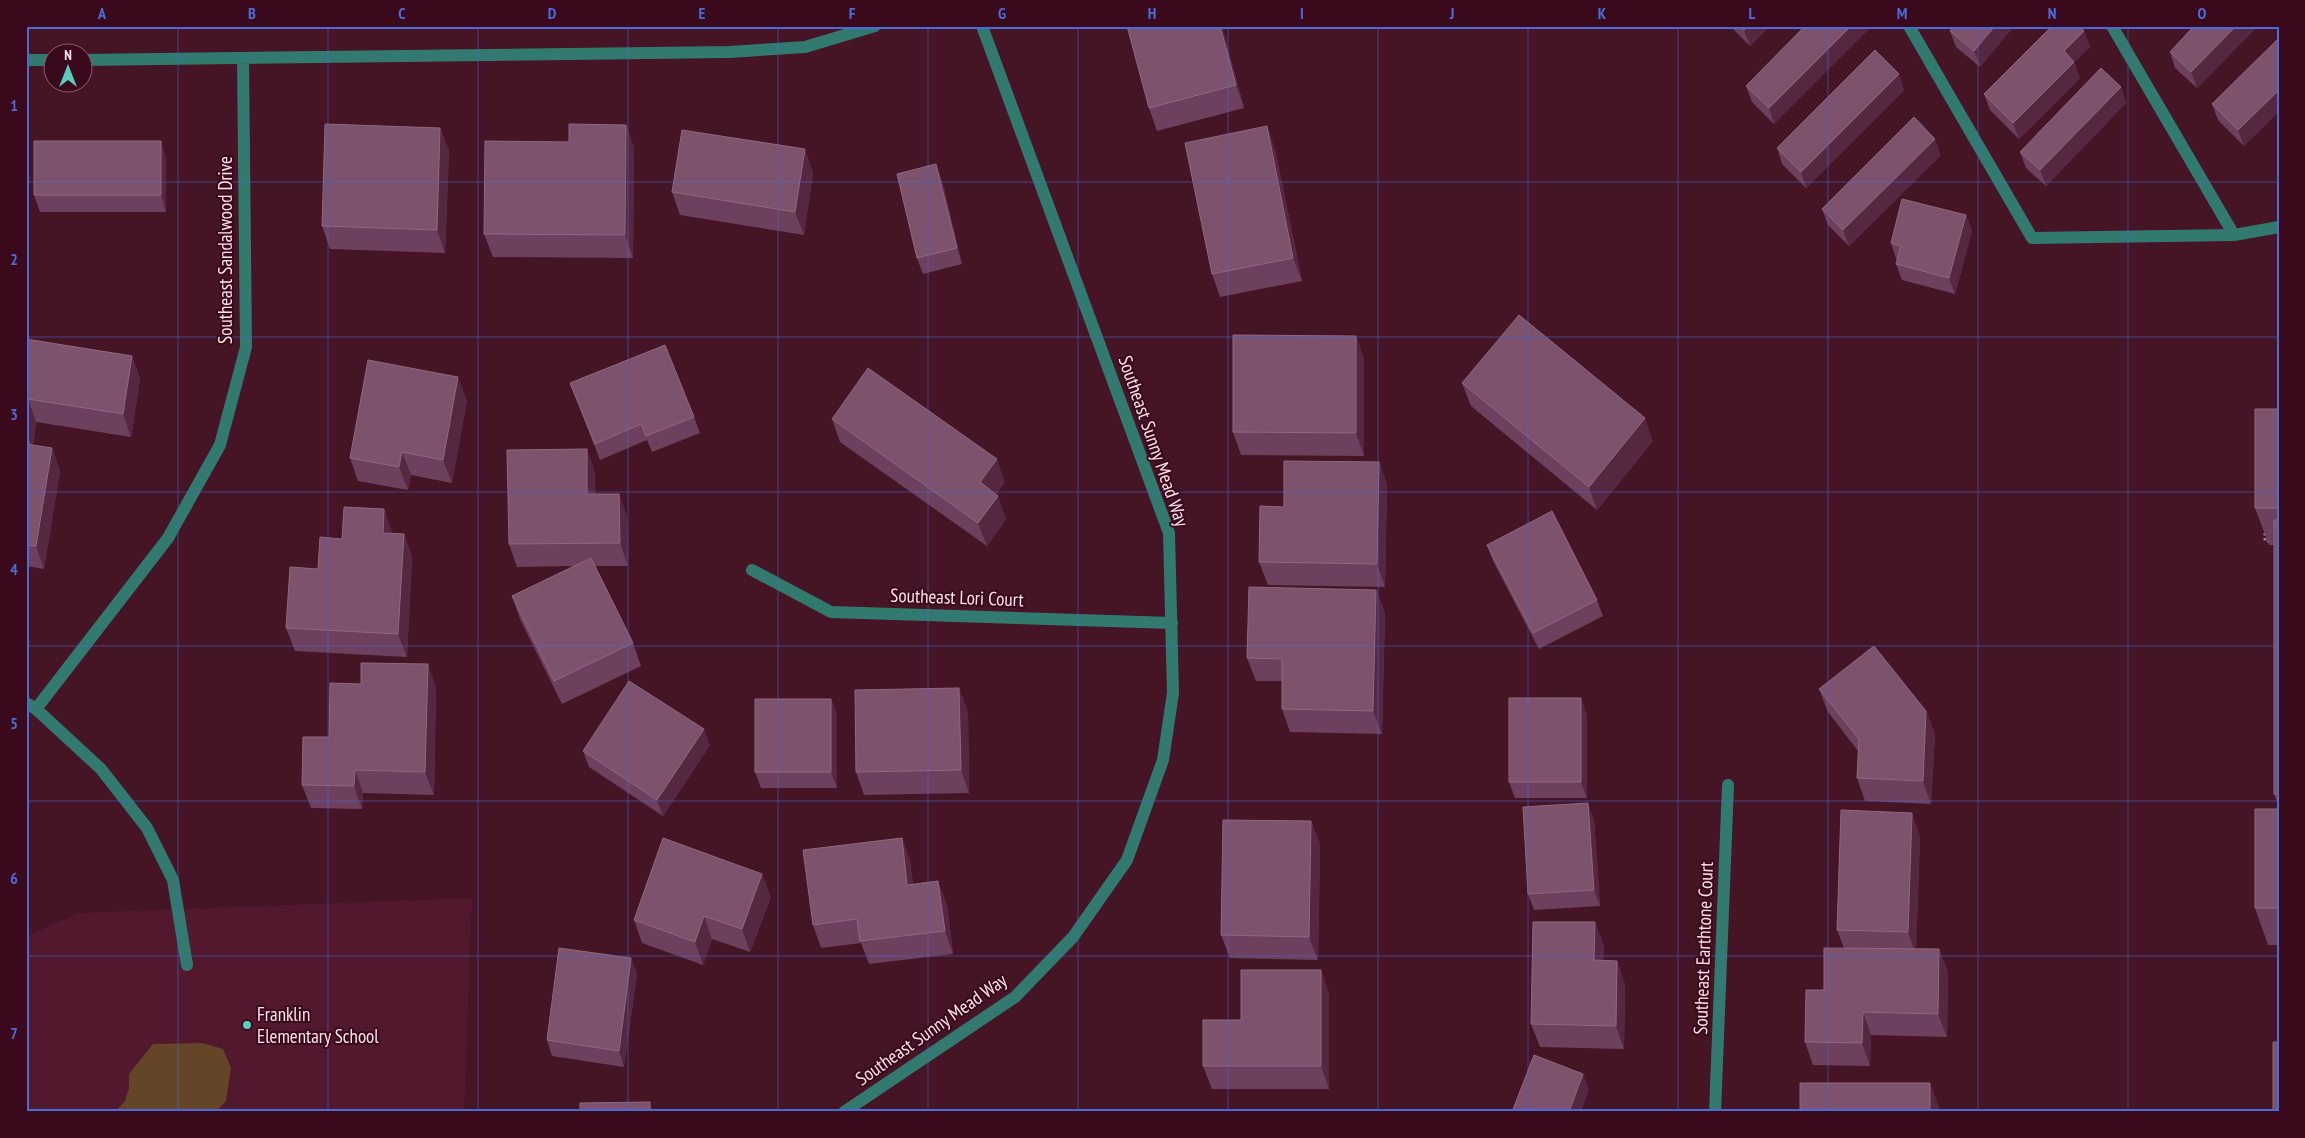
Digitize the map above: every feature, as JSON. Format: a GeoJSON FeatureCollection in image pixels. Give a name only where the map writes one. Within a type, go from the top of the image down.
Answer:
{"type":"FeatureCollection","features":[{"type":"Feature","properties":{"kind":"street"},"geometry":{"type":"LineString","coordinates":[[92,60],[729,52],[805,47],[875,26]]}},
{"type":"Feature","properties":{"kind":"street","name":"Southeast Sunny Mead Way"},"geometry":{"type":"LineString","coordinates":[[844,1112],[1015,998],[1073,937],[1127,860],[1163,760],[1172,692],[1169,533],[982,26]]}},
{"type":"Feature","properties":{"kind":"street"},"geometry":{"type":"LineString","coordinates":[[1909,26],[2032,238],[2234,235],[2279,227]]}},
{"type":"Feature","properties":{"kind":"street"},"geometry":{"type":"LineString","coordinates":[[2112,26],[2234,235]]}},
{"type":"Feature","properties":{"kind":"street","name":"Southeast Sandalwood Drive"},"geometry":{"type":"LineString","coordinates":[[31,706],[168,538],[220,445],[246,347],[243,59]]}},
{"type":"Feature","properties":{"kind":"street"},"geometry":{"type":"LineString","coordinates":[[26,60],[42,60]]}},
{"type":"Feature","properties":{"kind":"street","name":"Southeast Lori Court"},"geometry":{"type":"LineString","coordinates":[[752,570],[831,612],[1172,623]]}},
{"type":"Feature","properties":{"kind":"street"},"geometry":{"type":"LineString","coordinates":[[31,706],[101,769],[147,828],[174,880],[187,965]]}},
{"type":"Feature","properties":{"kind":"street","name":"Southeast Earthtone Court"},"geometry":{"type":"LineString","coordinates":[[1715,1112],[1728,785]]}},
{"type":"Feature","properties":{"kind":"path"},"geometry":{"type":"LineString","coordinates":[[2265,532],[2265,541],[2279,541]]}},
{"type":"Feature","properties":{"kind":"shaded area","name":"Franklin Elementary School"},"geometry":{"type":"Polygon","coordinates":[[[472,898],[464,1112],[26,1112],[26,937],[78,913],[472,898]]]}},
{"type":"Feature","properties":{"kind":"shaded area"},"geometry":{"type":"Polygon","coordinates":[[[202,1043],[223,1049],[231,1068],[226,1101],[216,1112],[115,1112],[125,1101],[129,1088],[129,1074],[153,1044],[202,1043]]]}},
{"type":"Feature","properties":{"kind":"building"},"geometry":{"type":"Polygon","coordinates":[[[1127,26],[1220,26],[1236,85],[1149,108],[1127,26]]]}},
{"type":"Feature","properties":{"kind":"building"},"geometry":{"type":"Polygon","coordinates":[[[1740,26],[1749,26],[1744,30],[1740,26]]]}},
{"type":"Feature","properties":{"kind":"building"},"geometry":{"type":"Polygon","coordinates":[[[1805,26],[1851,26],[1769,108],[1746,86],[1805,26]]]}},
{"type":"Feature","properties":{"kind":"building"},"geometry":{"type":"Polygon","coordinates":[[[1954,26],[1995,26],[1974,51],[1950,31],[1954,26]]]}},
{"type":"Feature","properties":{"kind":"building"},"geometry":{"type":"Polygon","coordinates":[[[2052,26],[2079,26],[2084,31],[2064,51],[2074,62],[2013,123],[1984,94],[2052,26]]]}},
{"type":"Feature","properties":{"kind":"building"},"geometry":{"type":"Polygon","coordinates":[[[2194,26],[2236,26],[2191,72],[2170,52],[2194,26]]]}},
{"type":"Feature","properties":{"kind":"building"},"geometry":{"type":"Polygon","coordinates":[[[2279,38],[2279,90],[2238,130],[2212,104],[2279,38]]]}},
{"type":"Feature","properties":{"kind":"building"},"geometry":{"type":"Polygon","coordinates":[[[1875,50],[1899,74],[1801,172],[1777,148],[1875,50]]]}},
{"type":"Feature","properties":{"kind":"building"},"geometry":{"type":"Polygon","coordinates":[[[2101,68],[2121,87],[2040,170],[2020,152],[2101,68]]]}},
{"type":"Feature","properties":{"kind":"building"},"geometry":{"type":"Polygon","coordinates":[[[1914,117],[1935,139],[1843,230],[1822,209],[1914,117]]]}},
{"type":"Feature","properties":{"kind":"building"},"geometry":{"type":"Polygon","coordinates":[[[325,124],[440,128],[437,230],[322,226],[325,124]]]}},
{"type":"Feature","properties":{"kind":"building"},"geometry":{"type":"Polygon","coordinates":[[[569,124],[626,125],[625,235],[484,234],[485,141],[569,142],[569,124]]]}},
{"type":"Feature","properties":{"kind":"building"},"geometry":{"type":"Polygon","coordinates":[[[1267,126],[1293,258],[1212,274],[1185,143],[1267,126]]]}},
{"type":"Feature","properties":{"kind":"building"},"geometry":{"type":"Polygon","coordinates":[[[682,130],[805,149],[795,212],[672,192],[682,130]]]}},
{"type":"Feature","properties":{"kind":"building"},"geometry":{"type":"Polygon","coordinates":[[[34,141],[161,141],[161,195],[34,195],[34,141]]]}},
{"type":"Feature","properties":{"kind":"building"},"geometry":{"type":"Polygon","coordinates":[[[936,164],[957,248],[917,258],[897,174],[936,164]]]}},
{"type":"Feature","properties":{"kind":"building"},"geometry":{"type":"Polygon","coordinates":[[[1902,199],[1966,215],[1949,278],[1896,264],[1901,246],[1891,243],[1902,199]]]}},
{"type":"Feature","properties":{"kind":"building"},"geometry":{"type":"Polygon","coordinates":[[[1519,315],[1645,418],[1589,487],[1462,383],[1519,315]]]}},
{"type":"Feature","properties":{"kind":"building"},"geometry":{"type":"Polygon","coordinates":[[[1233,335],[1356,336],[1356,433],[1233,432],[1233,335]]]}},
{"type":"Feature","properties":{"kind":"building"},"geometry":{"type":"Polygon","coordinates":[[[26,339],[132,356],[123,414],[28,399],[26,410],[26,339]]]}},
{"type":"Feature","properties":{"kind":"building"},"geometry":{"type":"Polygon","coordinates":[[[665,345],[694,417],[646,436],[641,424],[595,444],[570,383],[665,345]]]}},
{"type":"Feature","properties":{"kind":"building"},"geometry":{"type":"Polygon","coordinates":[[[368,360],[458,377],[443,460],[402,452],[399,467],[350,458],[368,360]]]}},
{"type":"Feature","properties":{"kind":"building"},"geometry":{"type":"Polygon","coordinates":[[[868,368],[997,459],[980,482],[998,496],[978,523],[832,419],[868,368]]]}},
{"type":"Feature","properties":{"kind":"building"},"geometry":{"type":"Polygon","coordinates":[[[2255,409],[2279,409],[2279,508],[2255,508],[2255,409]]]}},
{"type":"Feature","properties":{"kind":"building"},"geometry":{"type":"Polygon","coordinates":[[[26,444],[52,448],[36,546],[26,545],[26,444]]]}},
{"type":"Feature","properties":{"kind":"building"},"geometry":{"type":"Polygon","coordinates":[[[587,449],[587,494],[619,494],[620,543],[509,544],[507,450],[587,449]]]}},
{"type":"Feature","properties":{"kind":"building"},"geometry":{"type":"Polygon","coordinates":[[[1284,461],[1379,462],[1377,564],[1259,562],[1260,506],[1284,507],[1284,461]]]}},
{"type":"Feature","properties":{"kind":"building"},"geometry":{"type":"Polygon","coordinates":[[[344,507],[384,509],[383,533],[404,534],[398,634],[286,628],[290,567],[318,569],[320,537],[342,539],[344,507]]]}},
{"type":"Feature","properties":{"kind":"building"},"geometry":{"type":"Polygon","coordinates":[[[1552,511],[1597,600],[1533,633],[1487,545],[1552,511]]]}},
{"type":"Feature","properties":{"kind":"building"},"geometry":{"type":"Polygon","coordinates":[[[2274,520],[2279,520],[2279,794],[2274,794],[2274,520]]]}},
{"type":"Feature","properties":{"kind":"building"},"geometry":{"type":"Polygon","coordinates":[[[591,558],[633,643],[554,681],[512,596],[591,558]]]}},
{"type":"Feature","properties":{"kind":"building"},"geometry":{"type":"Polygon","coordinates":[[[1249,587],[1376,590],[1373,711],[1282,709],[1282,659],[1247,658],[1249,587]]]}},
{"type":"Feature","properties":{"kind":"building"},"geometry":{"type":"Polygon","coordinates":[[[1874,646],[1926,711],[1923,781],[1857,778],[1859,739],[1819,689],[1874,646]]]}},
{"type":"Feature","properties":{"kind":"building"},"geometry":{"type":"Polygon","coordinates":[[[361,663],[428,664],[425,772],[355,770],[354,786],[302,785],[303,737],[329,737],[330,683],[361,684],[361,663]]]}},
{"type":"Feature","properties":{"kind":"building"},"geometry":{"type":"Polygon","coordinates":[[[629,681],[704,729],[657,800],[583,751],[629,681]]]}},
{"type":"Feature","properties":{"kind":"building"},"geometry":{"type":"Polygon","coordinates":[[[959,688],[961,770],[856,772],[855,690],[959,688]]]}},
{"type":"Feature","properties":{"kind":"building"},"geometry":{"type":"Polygon","coordinates":[[[1509,698],[1581,698],[1581,782],[1509,782],[1509,698]]]}},
{"type":"Feature","properties":{"kind":"building"},"geometry":{"type":"Polygon","coordinates":[[[755,699],[831,699],[831,772],[755,772],[755,699]]]}},
{"type":"Feature","properties":{"kind":"building"},"geometry":{"type":"Polygon","coordinates":[[[1588,803],[1594,890],[1528,894],[1523,807],[1588,803]]]}},
{"type":"Feature","properties":{"kind":"building"},"geometry":{"type":"Polygon","coordinates":[[[2255,809],[2279,809],[2279,908],[2255,908],[2255,809]]]}},
{"type":"Feature","properties":{"kind":"building"},"geometry":{"type":"Polygon","coordinates":[[[1841,810],[1912,813],[1908,932],[1837,930],[1841,810]]]}},
{"type":"Feature","properties":{"kind":"building"},"geometry":{"type":"Polygon","coordinates":[[[1223,820],[1311,821],[1309,937],[1221,935],[1223,820]]]}},
{"type":"Feature","properties":{"kind":"building"},"geometry":{"type":"Polygon","coordinates":[[[663,838],[762,874],[742,929],[704,916],[695,942],[634,920],[663,838]]]}},
{"type":"Feature","properties":{"kind":"building"},"geometry":{"type":"Polygon","coordinates":[[[902,838],[907,885],[938,881],[945,931],[860,941],[857,919],[813,925],[803,850],[902,838]]]}},
{"type":"Feature","properties":{"kind":"building"},"geometry":{"type":"Polygon","coordinates":[[[1533,922],[1595,922],[1594,960],[1617,961],[1616,1026],[1531,1024],[1533,922]]]}},
{"type":"Feature","properties":{"kind":"building"},"geometry":{"type":"Polygon","coordinates":[[[559,948],[631,958],[619,1051],[547,1040],[559,948]]]}},
{"type":"Feature","properties":{"kind":"building"},"geometry":{"type":"Polygon","coordinates":[[[1824,948],[1939,949],[1938,1014],[1863,1012],[1862,1043],[1805,1042],[1806,990],[1824,990],[1824,948]]]}},
{"type":"Feature","properties":{"kind":"building"},"geometry":{"type":"Polygon","coordinates":[[[1241,970],[1321,970],[1321,1066],[1203,1066],[1203,1020],[1241,1020],[1241,970]]]}},
{"type":"Feature","properties":{"kind":"building"},"geometry":{"type":"Polygon","coordinates":[[[2273,1042],[2279,1042],[2279,1112],[2273,1112],[2273,1042]]]}},
{"type":"Feature","properties":{"kind":"building"},"geometry":{"type":"Polygon","coordinates":[[[1534,1055],[1583,1074],[1569,1112],[1512,1112],[1534,1055]]]}},
{"type":"Feature","properties":{"kind":"building"},"geometry":{"type":"Polygon","coordinates":[[[1800,1083],[1930,1083],[1930,1112],[1800,1112],[1800,1083]]]}},
{"type":"Feature","properties":{"kind":"building"},"geometry":{"type":"Polygon","coordinates":[[[650,1102],[650,1112],[580,1112],[580,1103],[650,1102]]]}},
{"type":"Feature","properties":{"kind":"place","name":"Franklin Elementary School"},"geometry":{"type":"Point","coordinates":[247,1025]}}]}
